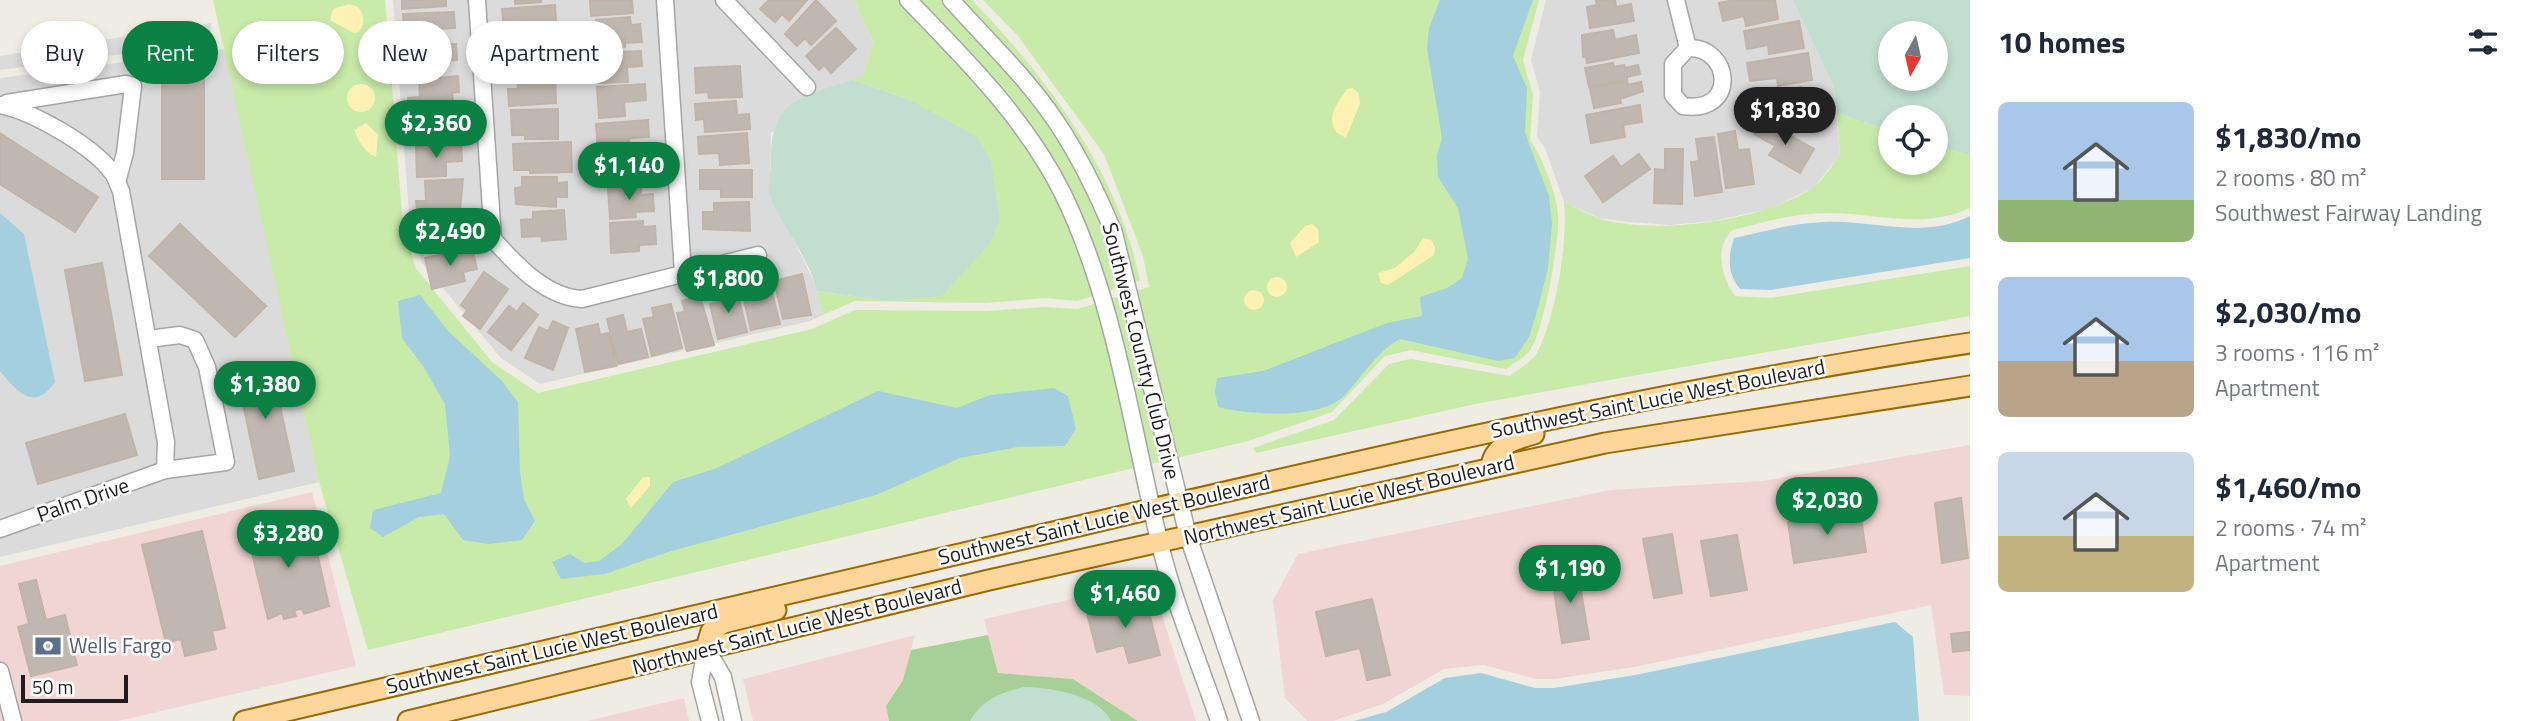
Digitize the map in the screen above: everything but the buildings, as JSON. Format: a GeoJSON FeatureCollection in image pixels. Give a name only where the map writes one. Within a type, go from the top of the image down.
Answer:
{"type":"FeatureCollection","features":[{"type":"Feature","properties":{"kind":"main road","name":"Southwest Saint Lucie West Boulevard"},"geometry":{"type":"LineString","coordinates":[[244,721],[1497,430],[1840,363],[1970,343]]}},
{"type":"Feature","properties":{"kind":"main road","name":"Northwest Saint Lucie West Boulevard"},"geometry":{"type":"LineString","coordinates":[[408,721],[706,648],[1188,536],[1605,443],[1970,386]]}},
{"type":"Feature","properties":{"kind":"main road"},"geometry":{"type":"LineString","coordinates":[[1491,468],[1497,453],[1512,441],[1647,411],[1688,393]]}},
{"type":"Feature","properties":{"kind":"main road"},"geometry":{"type":"LineString","coordinates":[[706,648],[710,631],[724,623],[799,604],[837,582]]}},
{"type":"Feature","properties":{"kind":"street"},"geometry":{"type":"LineString","coordinates":[[477,0],[493,239],[512,261],[564,298],[582,299],[758,255]]}},
{"type":"Feature","properties":{"kind":"street"},"geometry":{"type":"LineString","coordinates":[[665,0],[683,273]]}},
{"type":"Feature","properties":{"kind":"street","name":"Southwest Country Club Drive"},"geometry":{"type":"LineString","coordinates":[[908,0],[977,72],[1014,119],[1062,193],[1085,245],[1104,305],[1159,543],[1219,721]]}},
{"type":"Feature","properties":{"kind":"street","name":"Southwest Country Club Drive"},"geometry":{"type":"LineString","coordinates":[[951,0],[1021,77],[1057,122],[1094,187],[1114,233],[1188,536],[1251,721]]}},
{"type":"Feature","properties":{"kind":"street"},"geometry":{"type":"LineString","coordinates":[[730,2],[807,87]]}},
{"type":"Feature","properties":{"kind":"street"},"geometry":{"type":"LineString","coordinates":[[1679,2],[1688,48]]}},
{"type":"Feature","properties":{"kind":"street"},"geometry":{"type":"LineString","coordinates":[[0,104],[126,84],[133,86],[125,153],[117,182]]}},
{"type":"Feature","properties":{"kind":"street"},"geometry":{"type":"LineString","coordinates":[[0,104],[21,109],[92,154],[113,172],[148,339],[166,442],[165,470]]}},
{"type":"Feature","properties":{"kind":"street","name":"Palm Drive"},"geometry":{"type":"LineString","coordinates":[[0,528],[165,470],[226,462],[206,367],[195,340],[180,335],[148,339]]}},
{"type":"Feature","properties":{"kind":"street"},"geometry":{"type":"LineString","coordinates":[[706,648],[700,682],[710,721]]}},
{"type":"Feature","properties":{"kind":"street"},"geometry":{"type":"LineString","coordinates":[[706,648],[723,677],[733,721]]}},
{"type":"Feature","properties":{"kind":"street"},"geometry":{"type":"LineString","coordinates":[[0,671],[7,713]]}},
{"type":"Feature","properties":{"kind":"shaded area"},"geometry":{"type":"Polygon","coordinates":[[[393,0],[854,0],[873,42],[863,76],[771,133],[770,197],[816,286],[823,315],[810,321],[540,384],[501,358],[422,263],[409,213],[399,84],[452,84],[452,21],[395,21],[393,0]]]}},
{"type":"Feature","properties":{"kind":"shaded area"},"geometry":{"type":"Polygon","coordinates":[[[1546,0],[1793,0],[1834,87],[1840,155],[1814,187],[1772,208],[1714,221],[1670,225],[1628,222],[1599,218],[1564,202],[1545,148],[1537,137],[1540,92],[1531,60],[1546,0]]]}},
{"type":"Feature","properties":{"kind":"shaded area"},"geometry":{"type":"Polygon","coordinates":[[[122,37],[122,54],[108,56],[108,39],[122,37]]]}},
{"type":"Feature","properties":{"kind":"shaded area"},"geometry":{"type":"Polygon","coordinates":[[[225,49],[319,482],[0,557],[0,78],[21,75],[21,84],[108,84],[108,64],[122,62],[122,84],[218,84],[218,50],[225,49]]]}},
{"type":"Feature","properties":{"kind":"shaded area"},"geometry":{"type":"Polygon","coordinates":[[[21,53],[21,67],[0,70],[0,56],[21,53]]]}},
{"type":"Feature","properties":{"kind":"shaded area"},"geometry":{"type":"Polygon","coordinates":[[[1970,445],[1970,696],[1944,695],[1931,605],[1634,667],[1554,679],[1537,679],[1483,665],[1444,669],[1383,704],[1333,721],[1307,721],[1285,698],[1273,600],[1298,554],[1610,490],[1762,481],[1970,445]]]}},
{"type":"Feature","properties":{"kind":"shaded area"},"geometry":{"type":"Polygon","coordinates":[[[312,492],[356,666],[118,721],[0,721],[0,566],[312,492]]]}},
{"type":"Feature","properties":{"kind":"shaded area"},"geometry":{"type":"Polygon","coordinates":[[[1151,581],[1196,721],[1138,721],[1073,679],[998,673],[984,619],[1151,581]]]}},
{"type":"Feature","properties":{"kind":"shaded area"},"geometry":{"type":"Polygon","coordinates":[[[915,635],[903,680],[886,706],[889,721],[753,721],[743,679],[915,635]]]}},
{"type":"Feature","properties":{"kind":"shaded area"},"geometry":{"type":"Polygon","coordinates":[[[684,698],[689,721],[587,721],[684,698]]]}},
{"type":"Feature","properties":{"kind":"green space"},"geometry":{"type":"Polygon","coordinates":[[[213,0],[385,0],[387,21],[358,21],[358,84],[392,84],[402,214],[415,267],[492,362],[538,393],[812,329],[855,310],[987,311],[1045,307],[1078,309],[1149,287],[1143,256],[1104,154],[1018,36],[983,0],[1539,0],[1523,60],[1533,95],[1530,140],[1548,176],[1558,215],[1546,304],[1531,349],[1506,369],[1411,350],[1385,356],[1332,412],[1248,441],[368,650],[319,482],[213,0]]]}},
{"type":"Feature","properties":{"kind":"green space"},"geometry":{"type":"Polygon","coordinates":[[[854,0],[972,0],[1027,61],[1076,129],[1115,202],[1130,241],[1140,281],[1077,301],[1045,298],[987,303],[855,301],[823,315],[817,291],[889,301],[991,242],[1000,220],[991,162],[937,117],[908,99],[852,80],[863,76],[873,42],[854,0]]]}},
{"type":"Feature","properties":{"kind":"green space"},"geometry":{"type":"Polygon","coordinates":[[[1793,0],[1970,0],[1970,155],[1948,149],[1948,105],[1878,105],[1878,127],[1837,113],[1834,87],[1793,0]]]}},
{"type":"Feature","properties":{"kind":"green space"},"geometry":{"type":"Polygon","coordinates":[[[852,80],[908,99],[977,137],[991,161],[1000,220],[991,242],[942,296],[889,301],[817,291],[803,256],[771,199],[769,186],[772,141],[776,125],[783,113],[804,97],[852,80]]]}},
{"type":"Feature","properties":{"kind":"green space"},"geometry":{"type":"Polygon","coordinates":[[[1837,113],[1878,127],[1878,175],[1948,175],[1948,149],[1970,155],[1970,208],[1952,215],[1917,219],[1816,213],[1780,218],[1733,230],[1721,253],[1723,272],[1735,296],[1771,298],[1970,266],[1970,316],[1475,404],[1256,453],[1253,448],[1334,420],[1389,364],[1411,359],[1510,376],[1529,361],[1536,355],[1544,336],[1555,298],[1564,237],[1564,202],[1598,218],[1648,226],[1738,217],[1791,200],[1812,188],[1840,155],[1837,113]]]}},
{"type":"Feature","properties":{"kind":"green space"},"geometry":{"type":"Polygon","coordinates":[[[988,635],[998,673],[1073,679],[1138,721],[889,721],[886,706],[903,680],[911,650],[988,635]]]}},
{"type":"Feature","properties":{"kind":"green space"},"geometry":{"type":"Polygon","coordinates":[[[1024,687],[1059,691],[1085,699],[1105,712],[1111,721],[970,721],[981,707],[993,698],[1024,687]]]}},
{"type":"Feature","properties":{"kind":"sand"},"geometry":{"type":"Polygon","coordinates":[[[349,4],[358,7],[363,21],[358,21],[358,32],[344,28],[344,21],[330,20],[333,9],[349,4]]]}},
{"type":"Feature","properties":{"kind":"sand"},"geometry":{"type":"Polygon","coordinates":[[[356,85],[366,85],[374,93],[374,103],[366,111],[356,111],[348,103],[348,93],[356,85]]]}},
{"type":"Feature","properties":{"kind":"sand"},"geometry":{"type":"Polygon","coordinates":[[[1353,88],[1359,94],[1360,103],[1346,138],[1336,132],[1332,120],[1337,104],[1347,89],[1353,88]]]}},
{"type":"Feature","properties":{"kind":"sand"},"geometry":{"type":"Polygon","coordinates":[[[366,123],[378,135],[376,157],[366,150],[356,134],[355,130],[366,123]]]}},
{"type":"Feature","properties":{"kind":"sand"},"geometry":{"type":"Polygon","coordinates":[[[1312,224],[1318,229],[1319,242],[1296,257],[1290,243],[1305,226],[1312,224]]]}},
{"type":"Feature","properties":{"kind":"sand"},"geometry":{"type":"Polygon","coordinates":[[[1423,238],[1431,240],[1435,247],[1434,255],[1388,285],[1381,283],[1378,273],[1395,268],[1415,251],[1423,238]]]}},
{"type":"Feature","properties":{"kind":"sand"},"geometry":{"type":"Polygon","coordinates":[[[1273,277],[1281,277],[1287,287],[1281,297],[1273,297],[1267,291],[1267,283],[1273,277]]]}},
{"type":"Feature","properties":{"kind":"sand"},"geometry":{"type":"Polygon","coordinates":[[[1254,290],[1261,293],[1264,300],[1261,307],[1254,310],[1247,307],[1244,300],[1247,293],[1254,290]]]}},
{"type":"Feature","properties":{"kind":"sand"},"geometry":{"type":"Polygon","coordinates":[[[643,477],[650,477],[650,486],[631,508],[626,499],[643,477]]]}},
{"type":"Feature","properties":{"kind":"water"},"geometry":{"type":"Polygon","coordinates":[[[1440,0],[1533,0],[1513,56],[1527,88],[1525,133],[1549,196],[1552,224],[1548,268],[1529,337],[1515,358],[1498,361],[1400,339],[1384,351],[1344,396],[1333,404],[1284,414],[1218,407],[1215,392],[1217,378],[1263,371],[1387,323],[1422,316],[1420,297],[1447,288],[1462,278],[1468,259],[1458,208],[1438,177],[1437,155],[1442,138],[1427,49],[1429,28],[1440,0]]]}},
{"type":"Feature","properties":{"kind":"water"},"geometry":{"type":"Polygon","coordinates":[[[0,213],[24,234],[55,382],[40,396],[26,396],[0,371],[0,213]]]}},
{"type":"Feature","properties":{"kind":"water"},"geometry":{"type":"Polygon","coordinates":[[[1970,216],[1970,258],[1771,290],[1740,289],[1731,271],[1730,258],[1734,238],[1825,222],[1934,227],[1970,216]]]}},
{"type":"Feature","properties":{"kind":"water"},"geometry":{"type":"Polygon","coordinates":[[[420,295],[448,331],[502,381],[518,402],[520,472],[524,499],[535,521],[522,540],[488,544],[463,540],[444,514],[419,517],[383,537],[370,528],[373,510],[441,493],[450,456],[445,404],[423,366],[402,338],[398,301],[420,295]]]}},
{"type":"Feature","properties":{"kind":"water"},"geometry":{"type":"Polygon","coordinates":[[[1054,388],[1068,396],[1076,429],[1065,446],[1018,447],[960,458],[876,495],[668,552],[605,574],[561,579],[552,562],[570,554],[584,563],[599,561],[622,544],[673,482],[717,468],[878,391],[957,408],[990,395],[1054,388]]]}},
{"type":"Feature","properties":{"kind":"water"},"geometry":{"type":"Polygon","coordinates":[[[1895,622],[1913,637],[1919,721],[1354,721],[1386,712],[1445,678],[1481,673],[1535,688],[1554,688],[1635,675],[1895,622]]]}},
{"type":"Feature","properties":{"kind":"place","name":"Wells Fargo"},"geometry":{"type":"Point","coordinates":[48,646]}}]}
